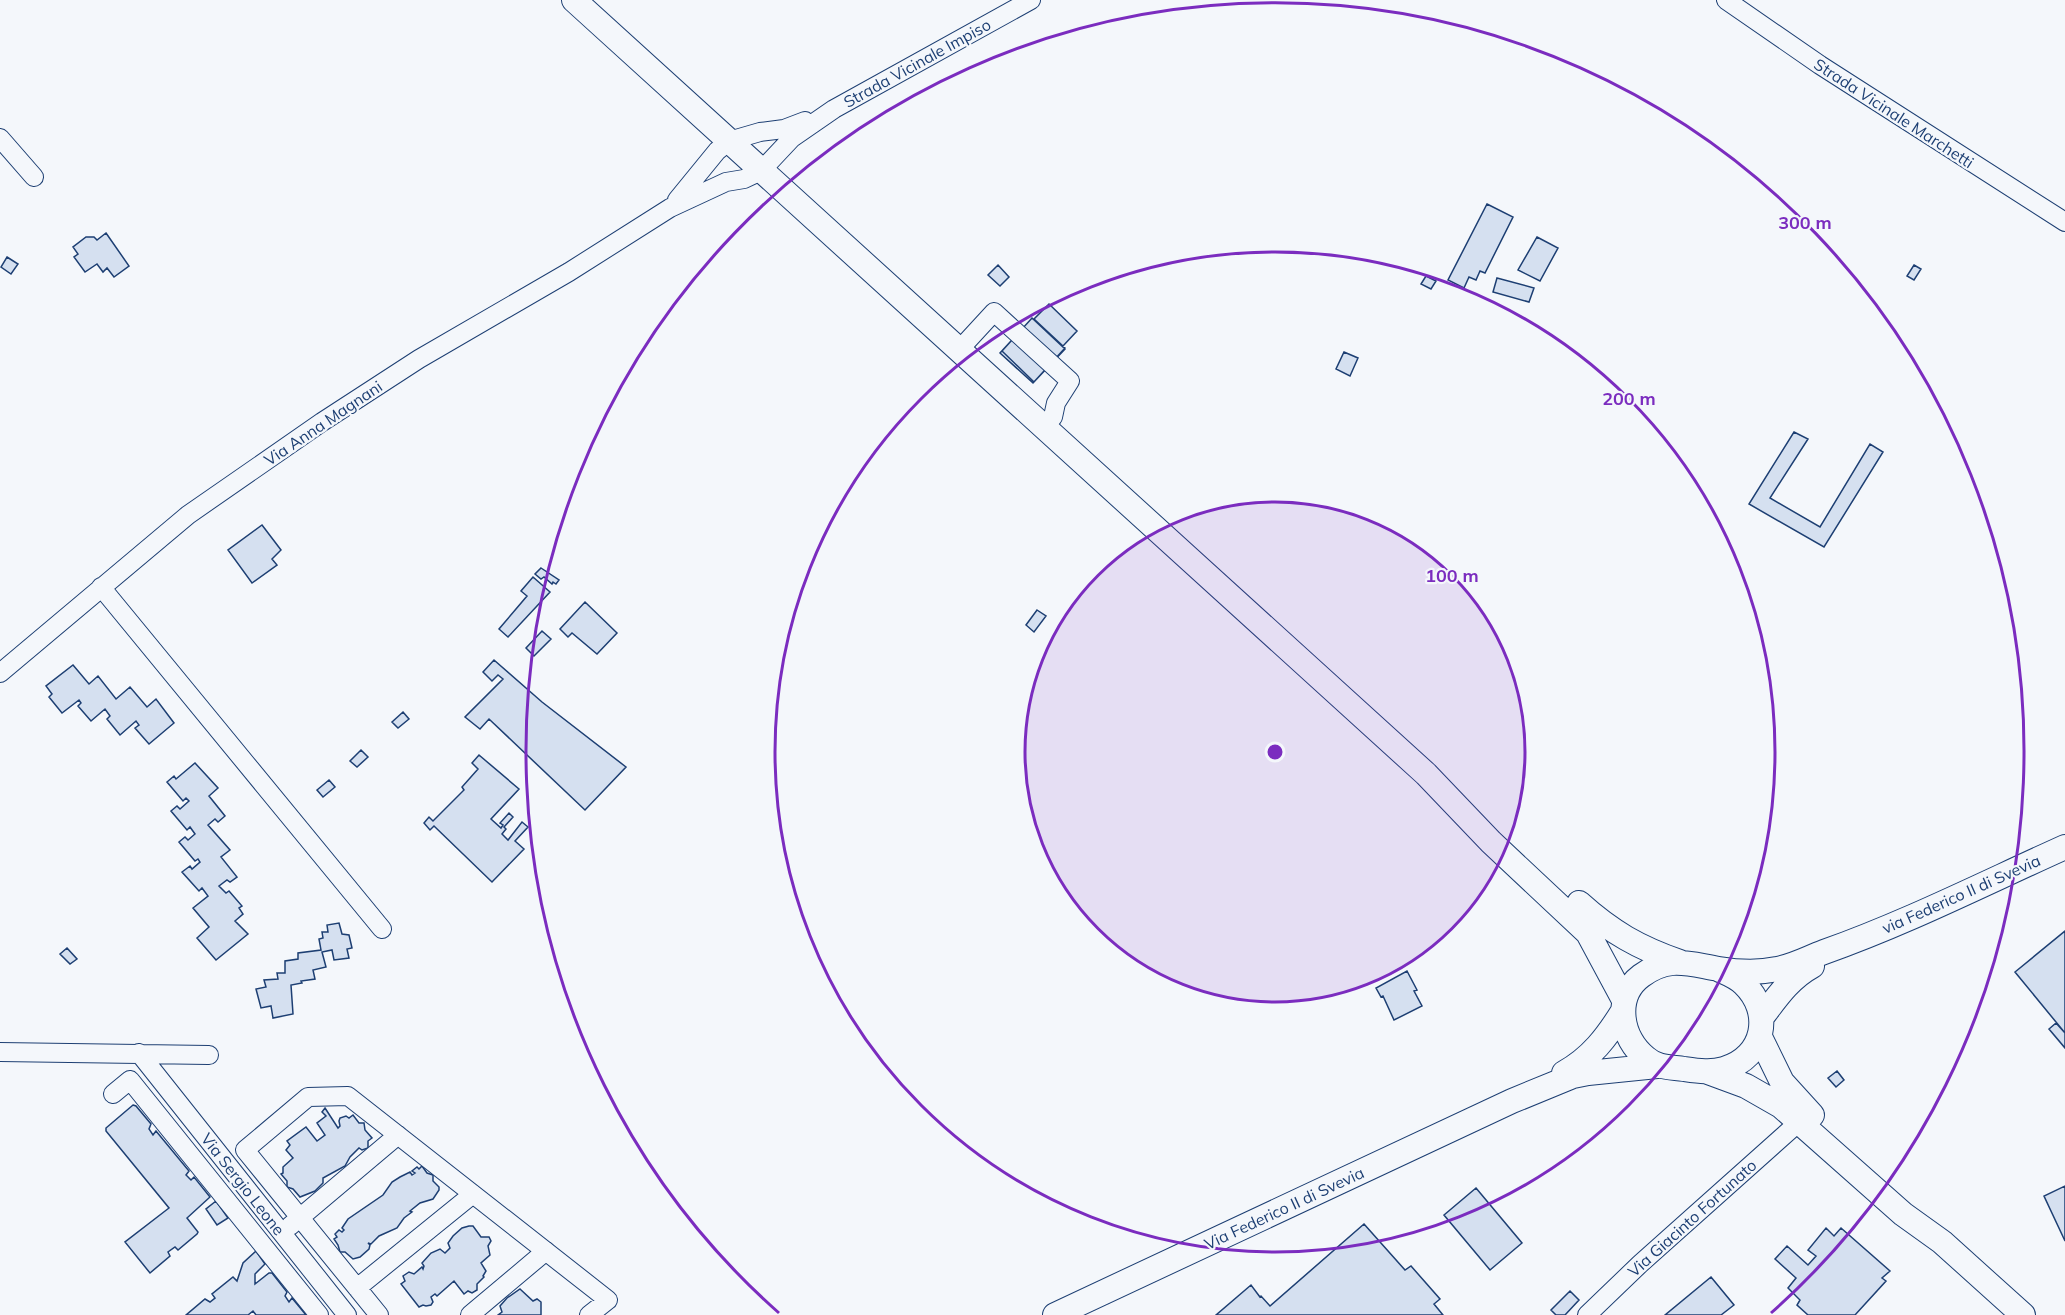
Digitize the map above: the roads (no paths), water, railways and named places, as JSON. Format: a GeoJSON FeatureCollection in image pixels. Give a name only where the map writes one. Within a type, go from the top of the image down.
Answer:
{"type":"FeatureCollection","features":[{"type":"Feature","properties":{"kind":"main road"},"geometry":{"type":"LineString","coordinates":[[574,0],[1426,774],[1491,842],[1588,933],[1623,1005],[1626,1030],[1630,1040],[1646,1058],[1657,1066]]}},
{"type":"Feature","properties":{"kind":"main road"},"geometry":{"type":"LineString","coordinates":[[1426,774],[1501,830],[1605,926],[1639,946],[1680,962],[1720,970],[1750,972],[1778,969],[1856,941]]}},
{"type":"Feature","properties":{"kind":"main road","name":"via Federico II di Svevia"},"geometry":{"type":"LineString","coordinates":[[1856,941],[2065,847]]}},
{"type":"Feature","properties":{"kind":"main road"},"geometry":{"type":"LineString","coordinates":[[1708,1072],[1723,1070],[1744,1060],[1757,1045],[1761,1027],[1785,986],[1798,973],[1856,941]]}},
{"type":"Feature","properties":{"kind":"main road"},"geometry":{"type":"LineString","coordinates":[[1512,1101],[1584,1060],[1600,1046],[1634,982],[1640,976],[1663,965],[1680,962]]}},
{"type":"Feature","properties":{"kind":"main road"},"geometry":{"type":"LineString","coordinates":[[1720,970],[1744,984],[1755,999],[1761,1027],[1782,1082],[1794,1098],[1910,1206],[1942,1242]]}},
{"type":"Feature","properties":{"kind":"main road"},"geometry":{"type":"LineString","coordinates":[[1512,1101],[1588,1073],[1657,1066],[1708,1072],[1730,1079],[1760,1092],[1781,1106],[1904,1214],[1942,1242],[2023,1315]]}},
{"type":"Feature","properties":{"kind":"main road","name":"Via Federico II di Svevia"},"geometry":{"type":"LineString","coordinates":[[1055,1315],[1512,1101]]}},
{"type":"Feature","properties":{"kind":"street","name":"Strada Vicinale Impiso"},"geometry":{"type":"LineString","coordinates":[[834,109],[1031,0]]}},
{"type":"Feature","properties":{"kind":"street","name":"Strada Vicinale Marchetti"},"geometry":{"type":"LineString","coordinates":[[1726,0],[1820,65],[2065,222]]}},
{"type":"Feature","properties":{"kind":"street"},"geometry":{"type":"LineString","coordinates":[[729,141],[760,132],[784,129],[834,109]]}},
{"type":"Feature","properties":{"kind":"street"},"geometry":{"type":"LineString","coordinates":[[761,171],[792,138],[834,109]]}},
{"type":"Feature","properties":{"kind":"street"},"geometry":{"type":"LineString","coordinates":[[0,138],[34,177]]}},
{"type":"Feature","properties":{"kind":"street","name":"Via Anna Magnani"},"geometry":{"type":"LineString","coordinates":[[670,208],[717,151],[729,141]]}},
{"type":"Feature","properties":{"kind":"street","name":"Via Anna Magnani"},"geometry":{"type":"LineString","coordinates":[[0,673],[188,515],[322,422],[419,359],[569,272],[670,208],[726,182],[744,179],[761,171]]}},
{"type":"Feature","properties":{"kind":"street"},"geometry":{"type":"LineString","coordinates":[[959,351],[994,312],[1003,320],[1070,381],[1056,403],[1053,417],[1044,427]]}},
{"type":"Feature","properties":{"kind":"street"},"geometry":{"type":"LineString","coordinates":[[101,588],[382,929]]}},
{"type":"Feature","properties":{"kind":"street"},"geometry":{"type":"LineString","coordinates":[[0,1052],[209,1056]]}},
{"type":"Feature","properties":{"kind":"street","name":"Via Sergio Leone"},"geometry":{"type":"LineString","coordinates":[[139,1053],[347,1315]]}},
{"type":"Feature","properties":{"kind":"street"},"geometry":{"type":"LineString","coordinates":[[113,1094],[130,1080],[319,1315]]}},
{"type":"Feature","properties":{"kind":"street"},"geometry":{"type":"LineString","coordinates":[[379,1315],[244,1150],[308,1097],[348,1096],[608,1300],[589,1315]]}},
{"type":"Feature","properties":{"kind":"street","name":"Via Giacinto Fortunato"},"geometry":{"type":"LineString","coordinates":[[1587,1315],[1640,1264],[1799,1122]]}},
{"type":"Feature","properties":{"kind":"street"},"geometry":{"type":"LineString","coordinates":[[282,1233],[398,1135]]}},
{"type":"Feature","properties":{"kind":"street"},"geometry":{"type":"LineString","coordinates":[[357,1288],[472,1194]]}},
{"type":"Feature","properties":{"kind":"street"},"geometry":{"type":"LineString","coordinates":[[470,1315],[546,1251]]}}]}
